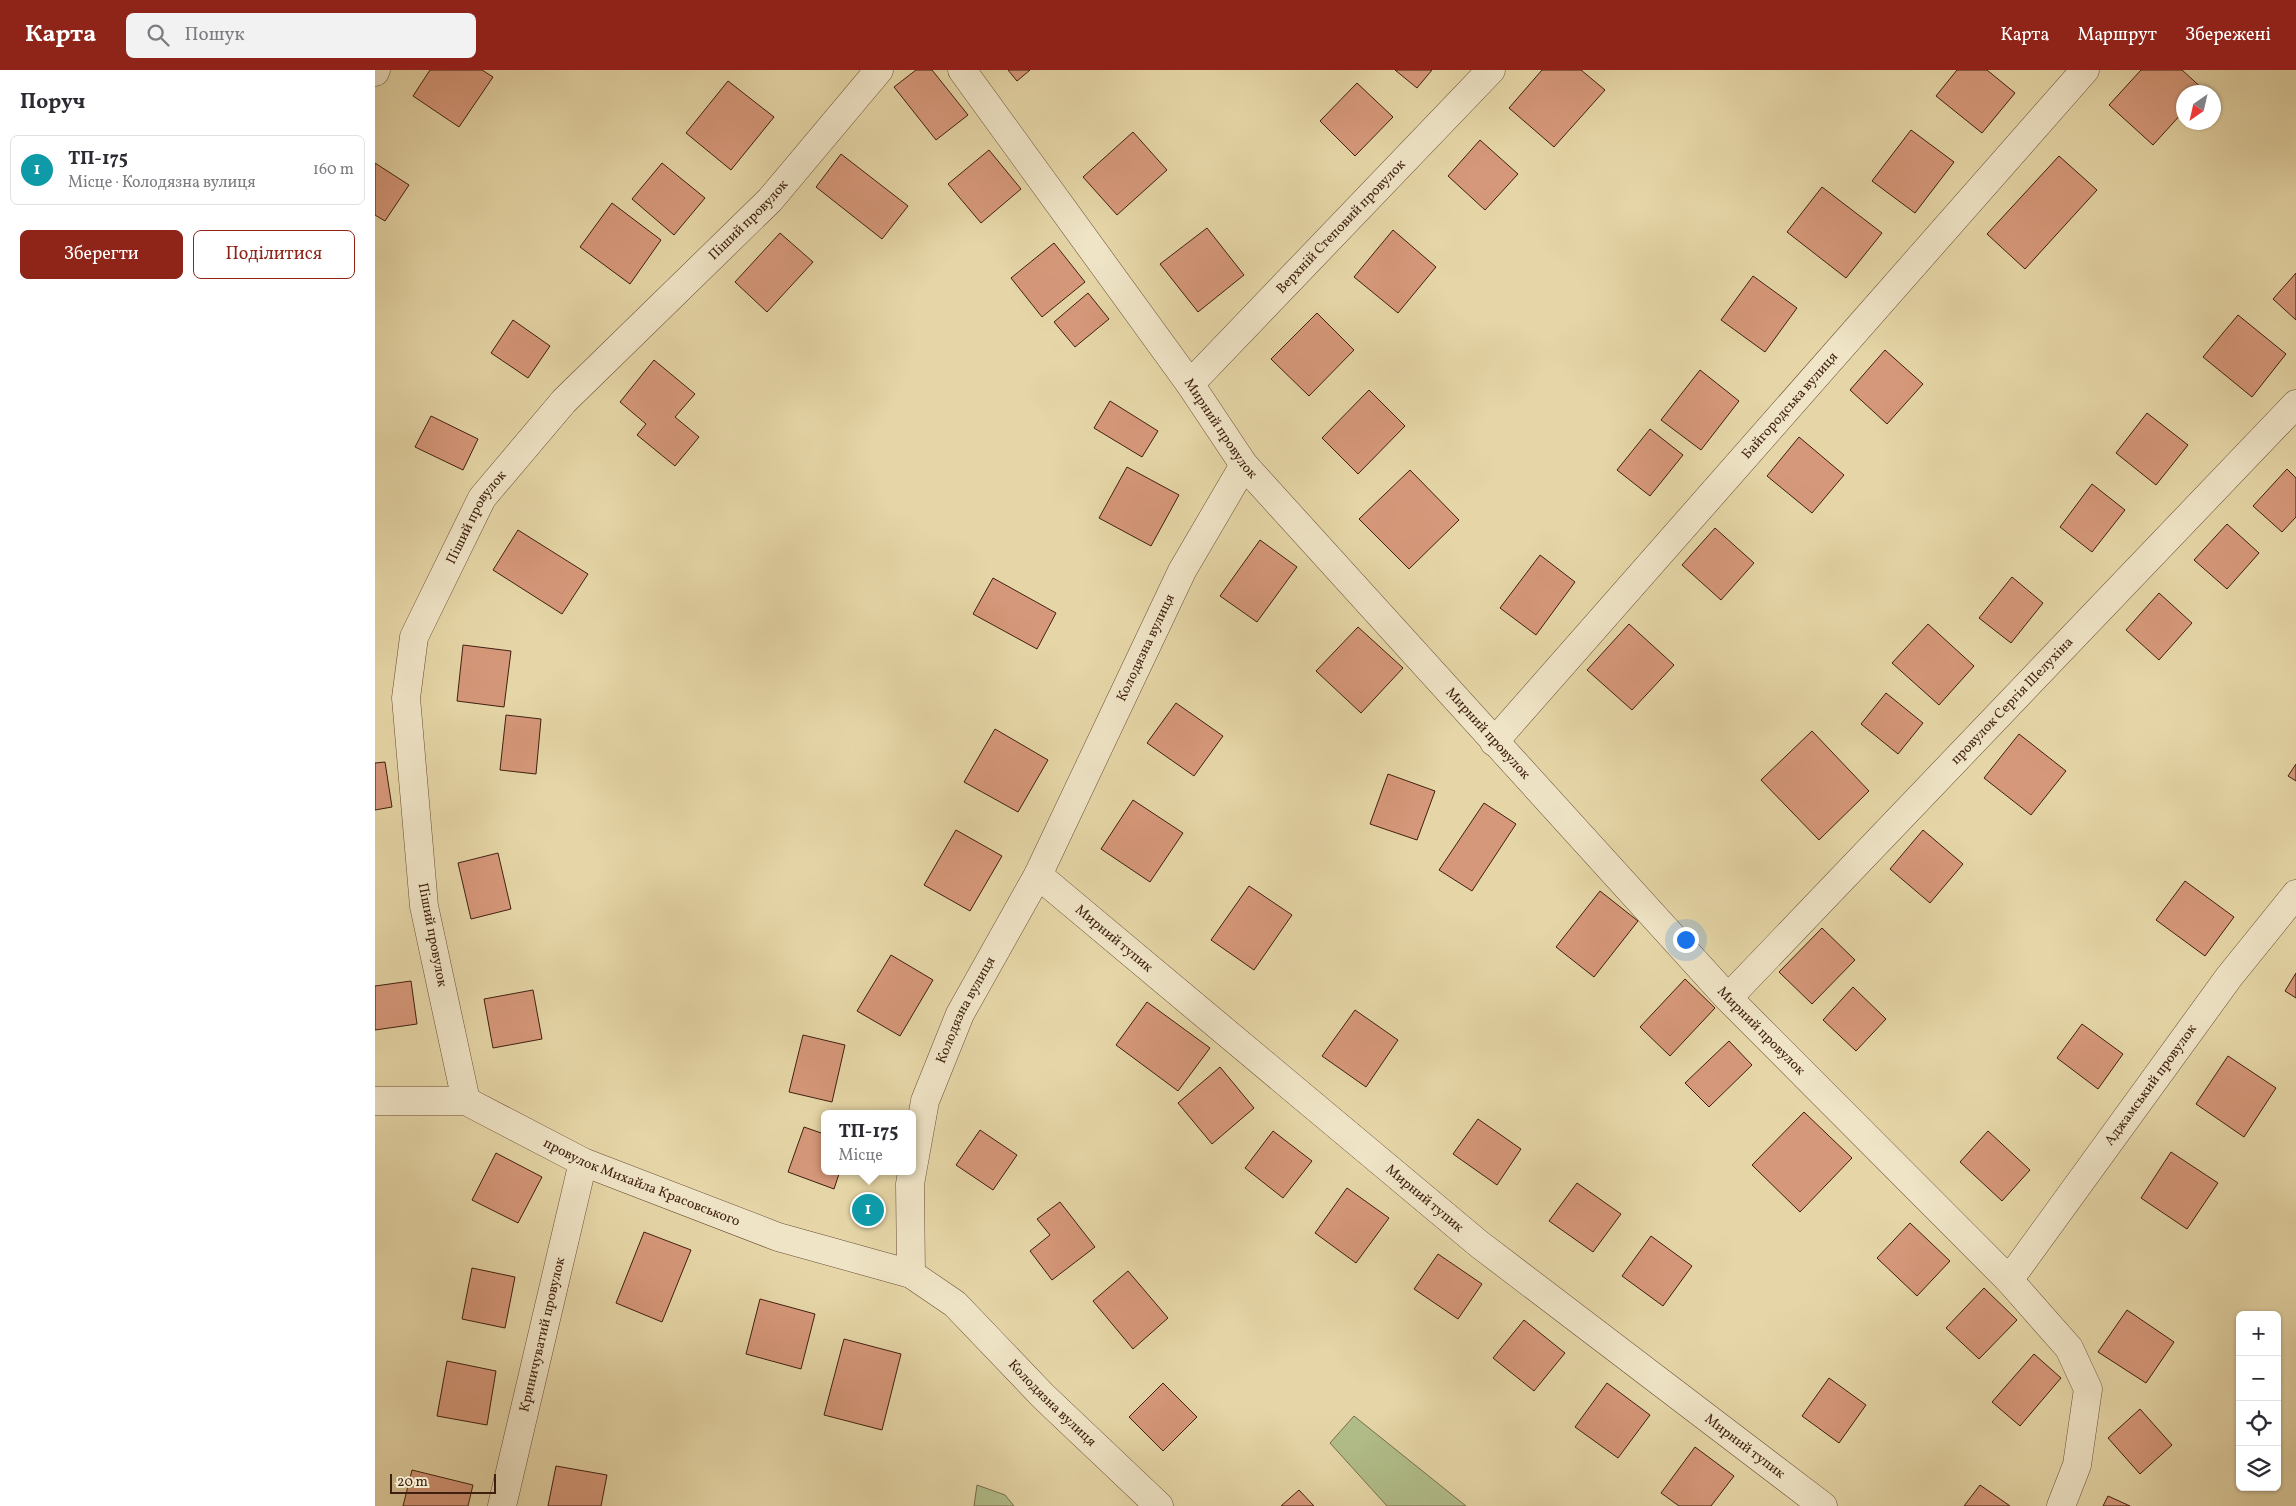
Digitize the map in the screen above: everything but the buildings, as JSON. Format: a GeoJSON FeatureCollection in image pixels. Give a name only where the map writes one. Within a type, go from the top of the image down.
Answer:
{"type":"FeatureCollection","features":[{"type":"Feature","properties":{"kind":"street","name":"Піший провулок"},"geometry":{"type":"LineString","coordinates":[[467,1101],[424,906],[406,698],[415,637],[482,498],[564,401],[770,200],[879,70]]}},
{"type":"Feature","properties":{"kind":"street","name":"Мирний провулок"},"geometry":{"type":"LineString","coordinates":[[962,70],[1190,384],[1244,465],[1728,998],[2009,1280],[2069,1348],[2088,1388],[2077,1466],[2061,1506]]}},
{"type":"Feature","properties":{"kind":"street","name":"Верхній Степовий провулок"},"geometry":{"type":"LineString","coordinates":[[1190,384],[1491,70]]}},
{"type":"Feature","properties":{"kind":"street","name":"Байгородська вулиця"},"geometry":{"type":"LineString","coordinates":[[1494,742],[2085,70]]}},
{"type":"Feature","properties":{"kind":"street","name":"провулок Сергія Шелухіна"},"geometry":{"type":"LineString","coordinates":[[1728,998],[2296,404]]}},
{"type":"Feature","properties":{"kind":"street","name":"Колодязна вулиця"},"geometry":{"type":"LineString","coordinates":[[916,1151],[925,1101],[960,1014],[1038,875],[1182,571],[1244,465]]}},
{"type":"Feature","properties":{"kind":"street","name":"Мирний тупик"},"geometry":{"type":"LineString","coordinates":[[1038,875],[1479,1244],[1823,1506]]}},
{"type":"Feature","properties":{"kind":"street","name":"Аджамський провулок"},"geometry":{"type":"LineString","coordinates":[[2009,1280],[2229,977],[2296,894]]}},
{"type":"Feature","properties":{"kind":"street","name":"провулок Михайла Красовського"},"geometry":{"type":"LineString","coordinates":[[375,1101],[467,1101],[583,1162],[778,1237],[911,1274]]}},
{"type":"Feature","properties":{"kind":"street","name":"Криничуватий провулок"},"geometry":{"type":"LineString","coordinates":[[503,1506],[583,1162]]}},
{"type":"Feature","properties":{"kind":"street","name":"Колодязна вулиця"},"geometry":{"type":"LineString","coordinates":[[912,1175],[910,1184],[911,1274],[955,1304],[1043,1396],[1159,1506]]}},
{"type":"Feature","properties":{"kind":"green space"},"geometry":{"type":"Polygon","coordinates":[[[1354,1416],[1466,1506],[1387,1506],[1330,1443],[1354,1416]]]}},
{"type":"Feature","properties":{"kind":"green space"},"geometry":{"type":"Polygon","coordinates":[[[977,1485],[1005,1495],[1014,1506],[974,1506],[977,1485]]]}},
{"type":"Feature","properties":{"kind":"place","name":"ТП-175"},"geometry":{"type":"Point","coordinates":[868,1210]}}]}
